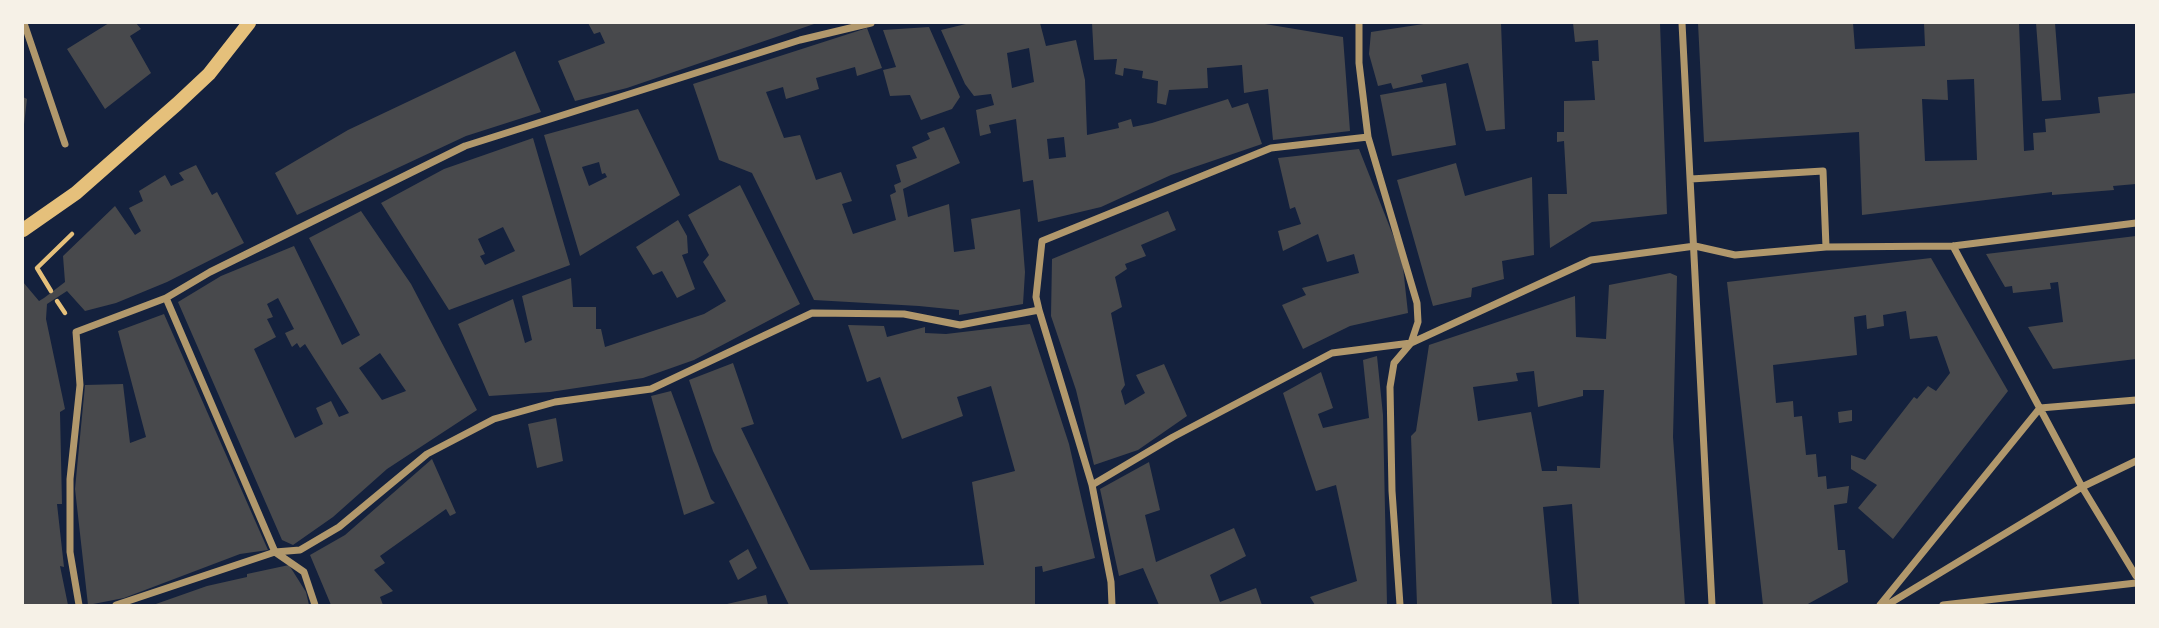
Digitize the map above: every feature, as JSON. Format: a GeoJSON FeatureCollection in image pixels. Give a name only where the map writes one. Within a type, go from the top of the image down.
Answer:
{"type":"FeatureCollection","features":[{"type":"Feature","properties":{"kind":"main road"},"geometry":{"type":"LineString","coordinates":[[23,230],[76,192],[177,104],[209,74],[249,23]]}},
{"type":"Feature","properties":{"kind":"street"},"geometry":{"type":"LineString","coordinates":[[24,23],[65,144]]}},
{"type":"Feature","properties":{"kind":"street"},"geometry":{"type":"LineString","coordinates":[[79,605],[70,552],[70,479],[80,385],[76,332],[166,298],[210,272],[465,146],[800,40],[871,23]]}},
{"type":"Feature","properties":{"kind":"street"},"geometry":{"type":"LineString","coordinates":[[1359,23],[1359,63],[1368,137],[1417,303],[1418,322],[1411,343],[1394,363],[1390,387],[1392,491],[1400,605]]}},
{"type":"Feature","properties":{"kind":"street"},"geometry":{"type":"LineString","coordinates":[[1682,23],[1712,605]]}},
{"type":"Feature","properties":{"kind":"street"},"geometry":{"type":"LineString","coordinates":[[1112,605],[1111,582],[1092,485],[1036,297],[1042,241],[1271,148],[1368,137]]}},
{"type":"Feature","properties":{"kind":"street"},"geometry":{"type":"LineString","coordinates":[[1691,179],[1823,171],[1826,247]]}},
{"type":"Feature","properties":{"kind":"street"},"geometry":{"type":"LineString","coordinates":[[1092,485],[1173,437],[1332,353],[1411,343],[1591,260],[1695,246],[1735,255],[1826,247],[1953,246],[2136,223]]}},
{"type":"Feature","properties":{"kind":"street"},"geometry":{"type":"LineString","coordinates":[[1953,246],[2082,487],[2136,576]]}},
{"type":"Feature","properties":{"kind":"street"},"geometry":{"type":"LineString","coordinates":[[166,298],[275,552],[304,572],[315,605]]}},
{"type":"Feature","properties":{"kind":"street"},"geometry":{"type":"LineString","coordinates":[[116,605],[275,552],[300,550],[340,527],[427,454],[494,419],[555,402],[650,389],[812,313],[904,314],[960,325],[1039,310]]}},
{"type":"Feature","properties":{"kind":"street"},"geometry":{"type":"LineString","coordinates":[[1880,605],[2040,408],[2136,400]]}},
{"type":"Feature","properties":{"kind":"street"},"geometry":{"type":"LineString","coordinates":[[1886,605],[2082,487],[2136,461]]}},
{"type":"Feature","properties":{"kind":"street"},"geometry":{"type":"LineString","coordinates":[[1943,605],[2136,583]]}},
{"type":"Feature","properties":{"kind":"path"},"geometry":{"type":"LineString","coordinates":[[51,291],[37,268],[76,230]]}},
{"type":"Feature","properties":{"kind":"building"},"geometry":{"type":"Polygon","coordinates":[[[109,23],[136,23],[141,29],[130,36],[151,73],[105,109],[67,49],[109,23]]]}},
{"type":"Feature","properties":{"kind":"building"},"geometry":{"type":"Polygon","coordinates":[[[588,23],[817,23],[627,88],[575,101],[558,61],[605,43],[600,32],[594,34],[588,23]]]}},
{"type":"Feature","properties":{"kind":"building"},"geometry":{"type":"Polygon","coordinates":[[[970,23],[1040,23],[1046,46],[1076,40],[1085,80],[1087,135],[1119,128],[1118,123],[1131,119],[1133,127],[1228,99],[1232,108],[1248,103],[1262,144],[1171,175],[1101,207],[1038,222],[1033,180],[1023,182],[1016,119],[989,125],[991,133],[980,136],[976,110],[994,105],[991,94],[974,96],[965,84],[941,30],[970,23]],[[1029,48],[1007,53],[1012,88],[1034,82],[1029,48]],[[1064,137],[1047,139],[1049,159],[1066,157],[1064,137]]]}},
{"type":"Feature","properties":{"kind":"building"},"geometry":{"type":"Polygon","coordinates":[[[1092,23],[1259,23],[1343,37],[1350,131],[1273,140],[1268,89],[1244,93],[1242,65],[1207,68],[1208,88],[1169,90],[1166,105],[1157,103],[1158,81],[1142,78],[1143,71],[1124,68],[1123,76],[1115,74],[1117,59],[1094,60],[1092,23]]]}},
{"type":"Feature","properties":{"kind":"building"},"geometry":{"type":"Polygon","coordinates":[[[1430,23],[1501,23],[1505,129],[1486,131],[1468,63],[1421,75],[1423,82],[1393,89],[1391,83],[1378,86],[1369,54],[1371,32],[1430,23]]]}},
{"type":"Feature","properties":{"kind":"building"},"geometry":{"type":"Polygon","coordinates":[[[1573,23],[1660,23],[1667,214],[1592,222],[1550,248],[1548,194],[1567,194],[1564,141],[1557,142],[1557,132],[1564,132],[1564,101],[1595,100],[1592,61],[1599,61],[1598,40],[1575,42],[1573,23]]]}},
{"type":"Feature","properties":{"kind":"building"},"geometry":{"type":"Polygon","coordinates":[[[1698,23],[1853,23],[1855,49],[1925,46],[1924,23],[2019,23],[2024,151],[2034,150],[2033,133],[2046,132],[2045,119],[2100,113],[2098,97],[2136,93],[2136,184],[2113,186],[2114,190],[2052,195],[2052,192],[1862,215],[1859,132],[1704,142],[1698,23]],[[1974,79],[1947,80],[1948,100],[1922,99],[1925,161],[1977,160],[1974,79]]]}},
{"type":"Feature","properties":{"kind":"building"},"geometry":{"type":"Polygon","coordinates":[[[2036,23],[2055,23],[2061,100],[2042,101],[2036,23]]]}},
{"type":"Feature","properties":{"kind":"building"},"geometry":{"type":"Polygon","coordinates":[[[929,27],[960,97],[952,109],[921,120],[910,95],[890,96],[883,70],[896,67],[883,30],[929,27]]]}},
{"type":"Feature","properties":{"kind":"building"},"geometry":{"type":"Polygon","coordinates":[[[867,28],[882,68],[857,76],[855,67],[816,78],[819,89],[786,99],[783,87],[766,92],[784,138],[800,135],[816,180],[841,172],[852,201],[842,204],[853,234],[896,220],[890,195],[896,192],[894,185],[901,182],[896,165],[917,158],[912,147],[930,139],[927,133],[944,127],[960,163],[903,189],[908,217],[949,204],[954,252],[975,249],[971,219],[1020,209],[1025,272],[1023,304],[959,315],[959,310],[814,300],[752,173],[719,160],[693,84],[867,28]]]}},
{"type":"Feature","properties":{"kind":"building"},"geometry":{"type":"Polygon","coordinates":[[[515,51],[541,112],[466,136],[297,215],[275,173],[348,130],[515,51]]]}},
{"type":"Feature","properties":{"kind":"building"},"geometry":{"type":"Polygon","coordinates":[[[1446,83],[1456,145],[1392,156],[1380,95],[1446,83]]]}},
{"type":"Feature","properties":{"kind":"building"},"geometry":{"type":"Polygon","coordinates":[[[23,97],[27,99],[23,133],[23,97]]]}},
{"type":"Feature","properties":{"kind":"building"},"geometry":{"type":"Polygon","coordinates":[[[638,109],[680,195],[580,256],[544,135],[638,109]],[[599,162],[582,167],[589,186],[607,177],[605,173],[602,174],[599,162]]]}},
{"type":"Feature","properties":{"kind":"building"},"geometry":{"type":"Polygon","coordinates":[[[533,138],[570,265],[449,310],[381,203],[444,169],[533,138]],[[503,227],[478,239],[485,254],[480,256],[485,265],[515,251],[503,227]]]}},
{"type":"Feature","properties":{"kind":"building"},"geometry":{"type":"Polygon","coordinates":[[[1359,149],[1402,258],[1408,313],[1350,326],[1303,349],[1282,305],[1306,295],[1302,288],[1359,273],[1354,254],[1327,262],[1318,234],[1283,251],[1278,231],[1301,224],[1295,207],[1290,209],[1278,158],[1359,149]]]}},
{"type":"Feature","properties":{"kind":"building"},"geometry":{"type":"Polygon","coordinates":[[[1456,163],[1465,196],[1532,177],[1534,255],[1502,261],[1504,279],[1472,288],[1471,297],[1433,306],[1397,180],[1456,163]]]}},
{"type":"Feature","properties":{"kind":"building"},"geometry":{"type":"Polygon","coordinates":[[[196,165],[212,195],[217,192],[244,243],[167,282],[116,303],[85,311],[67,291],[47,304],[46,319],[65,409],[60,412],[62,504],[57,504],[64,567],[60,566],[68,605],[23,605],[23,282],[39,301],[44,298],[65,282],[63,256],[115,206],[135,235],[141,231],[129,208],[143,201],[139,191],[165,175],[171,186],[184,180],[179,173],[196,165]]]}},
{"type":"Feature","properties":{"kind":"building"},"geometry":{"type":"Polygon","coordinates":[[[740,185],[800,304],[694,360],[643,378],[550,392],[489,396],[458,324],[513,299],[525,343],[532,340],[522,296],[571,278],[573,307],[596,307],[596,329],[601,329],[605,347],[704,314],[726,301],[703,262],[709,255],[688,215],[740,185]]]}},
{"type":"Feature","properties":{"kind":"building"},"geometry":{"type":"Polygon","coordinates":[[[361,211],[411,284],[477,410],[387,469],[333,517],[293,545],[282,540],[178,302],[221,276],[294,246],[342,345],[360,335],[309,238],[361,211]],[[278,298],[267,304],[273,317],[267,319],[276,337],[254,349],[295,438],[323,424],[316,408],[331,401],[339,417],[349,413],[305,344],[300,348],[297,343],[292,347],[285,333],[294,329],[278,298]],[[380,353],[359,368],[382,400],[406,391],[380,353]]]}},
{"type":"Feature","properties":{"kind":"building"},"geometry":{"type":"Polygon","coordinates":[[[1168,211],[1176,230],[1141,245],[1146,256],[1125,264],[1127,269],[1115,277],[1122,307],[1111,313],[1125,385],[1121,391],[1125,405],[1145,393],[1136,375],[1164,364],[1187,416],[1138,450],[1094,465],[1076,390],[1051,316],[1052,259],[1168,211]]]}},
{"type":"Feature","properties":{"kind":"building"},"geometry":{"type":"Polygon","coordinates":[[[678,220],[687,236],[688,253],[682,255],[695,289],[677,298],[662,271],[653,275],[636,247],[678,220]]]}},
{"type":"Feature","properties":{"kind":"building"},"geometry":{"type":"Polygon","coordinates":[[[2136,236],[2136,359],[2053,369],[2028,327],[2063,322],[2058,282],[2050,283],[2051,289],[2013,293],[2012,286],[2005,287],[1986,254],[2136,236]]]}},
{"type":"Feature","properties":{"kind":"building"},"geometry":{"type":"Polygon","coordinates":[[[1931,258],[2008,391],[1893,539],[1858,508],[1877,485],[1851,469],[1851,455],[1865,460],[1914,397],[1917,399],[1928,386],[1936,391],[1950,373],[1937,336],[1910,339],[1906,311],[1883,315],[1884,326],[1867,329],[1866,315],[1854,317],[1857,355],[1773,365],[1776,403],[1793,401],[1794,417],[1802,416],[1806,455],[1816,454],[1818,477],[1826,476],[1827,489],[1849,486],[1847,503],[1834,505],[1838,550],[1845,550],[1848,582],[1806,605],[1763,605],[1727,282],[1931,258]]]}},
{"type":"Feature","properties":{"kind":"building"},"geometry":{"type":"Polygon","coordinates":[[[1670,273],[1677,276],[1673,437],[1685,605],[1579,605],[1572,504],[1543,507],[1552,605],[1417,605],[1411,436],[1416,431],[1429,345],[1575,296],[1576,337],[1606,339],[1609,285],[1670,273]],[[1534,371],[1516,373],[1518,381],[1473,387],[1478,421],[1531,412],[1542,471],[1557,471],[1557,466],[1600,468],[1604,390],[1583,390],[1583,396],[1538,407],[1534,371]]]}},
{"type":"Feature","properties":{"kind":"building"},"geometry":{"type":"Polygon","coordinates":[[[164,314],[268,550],[240,554],[124,598],[88,605],[75,489],[85,385],[123,384],[130,443],[146,437],[118,331],[164,314]]]}},
{"type":"Feature","properties":{"kind":"building"},"geometry":{"type":"Polygon","coordinates":[[[1030,324],[1069,444],[1095,558],[1043,572],[1042,566],[1035,567],[1035,605],[789,605],[713,451],[689,380],[733,363],[754,424],[741,428],[810,570],[984,565],[972,482],[1015,471],[991,386],[957,397],[963,416],[902,439],[880,377],[867,382],[848,325],[884,326],[887,337],[925,327],[925,333],[946,334],[1030,324]]]}},
{"type":"Feature","properties":{"kind":"building"},"geometry":{"type":"Polygon","coordinates":[[[1377,356],[1383,415],[1387,605],[1315,605],[1310,597],[1357,581],[1336,485],[1316,491],[1283,393],[1321,372],[1333,408],[1318,414],[1323,428],[1369,418],[1363,360],[1377,356]]]}},
{"type":"Feature","properties":{"kind":"building"},"geometry":{"type":"Polygon","coordinates":[[[671,391],[711,499],[715,503],[684,515],[651,396],[671,391]]]}},
{"type":"Feature","properties":{"kind":"building"},"geometry":{"type":"Polygon","coordinates":[[[1852,410],[1852,421],[1839,423],[1838,412],[1852,410]]]}},
{"type":"Feature","properties":{"kind":"building"},"geometry":{"type":"Polygon","coordinates":[[[556,418],[563,461],[537,468],[528,424],[556,418]]]}},
{"type":"Feature","properties":{"kind":"building"},"geometry":{"type":"Polygon","coordinates":[[[432,459],[456,513],[450,516],[446,509],[380,556],[385,563],[374,570],[393,591],[380,597],[383,605],[331,605],[310,555],[345,535],[432,459]]]}},
{"type":"Feature","properties":{"kind":"building"},"geometry":{"type":"Polygon","coordinates":[[[1149,462],[1160,510],[1145,515],[1156,562],[1234,528],[1246,556],[1210,575],[1220,602],[1256,588],[1262,605],[1159,605],[1143,568],[1119,576],[1100,489],[1149,462]]]}},
{"type":"Feature","properties":{"kind":"building"},"geometry":{"type":"Polygon","coordinates":[[[748,549],[757,568],[738,580],[729,561],[748,549]]]}},
{"type":"Feature","properties":{"kind":"building"},"geometry":{"type":"Polygon","coordinates":[[[289,565],[306,592],[309,605],[153,605],[207,586],[247,577],[247,574],[289,565]]]}},
{"type":"Feature","properties":{"kind":"building"},"geometry":{"type":"Polygon","coordinates":[[[766,595],[768,605],[727,605],[727,604],[766,595]]]}}]}
